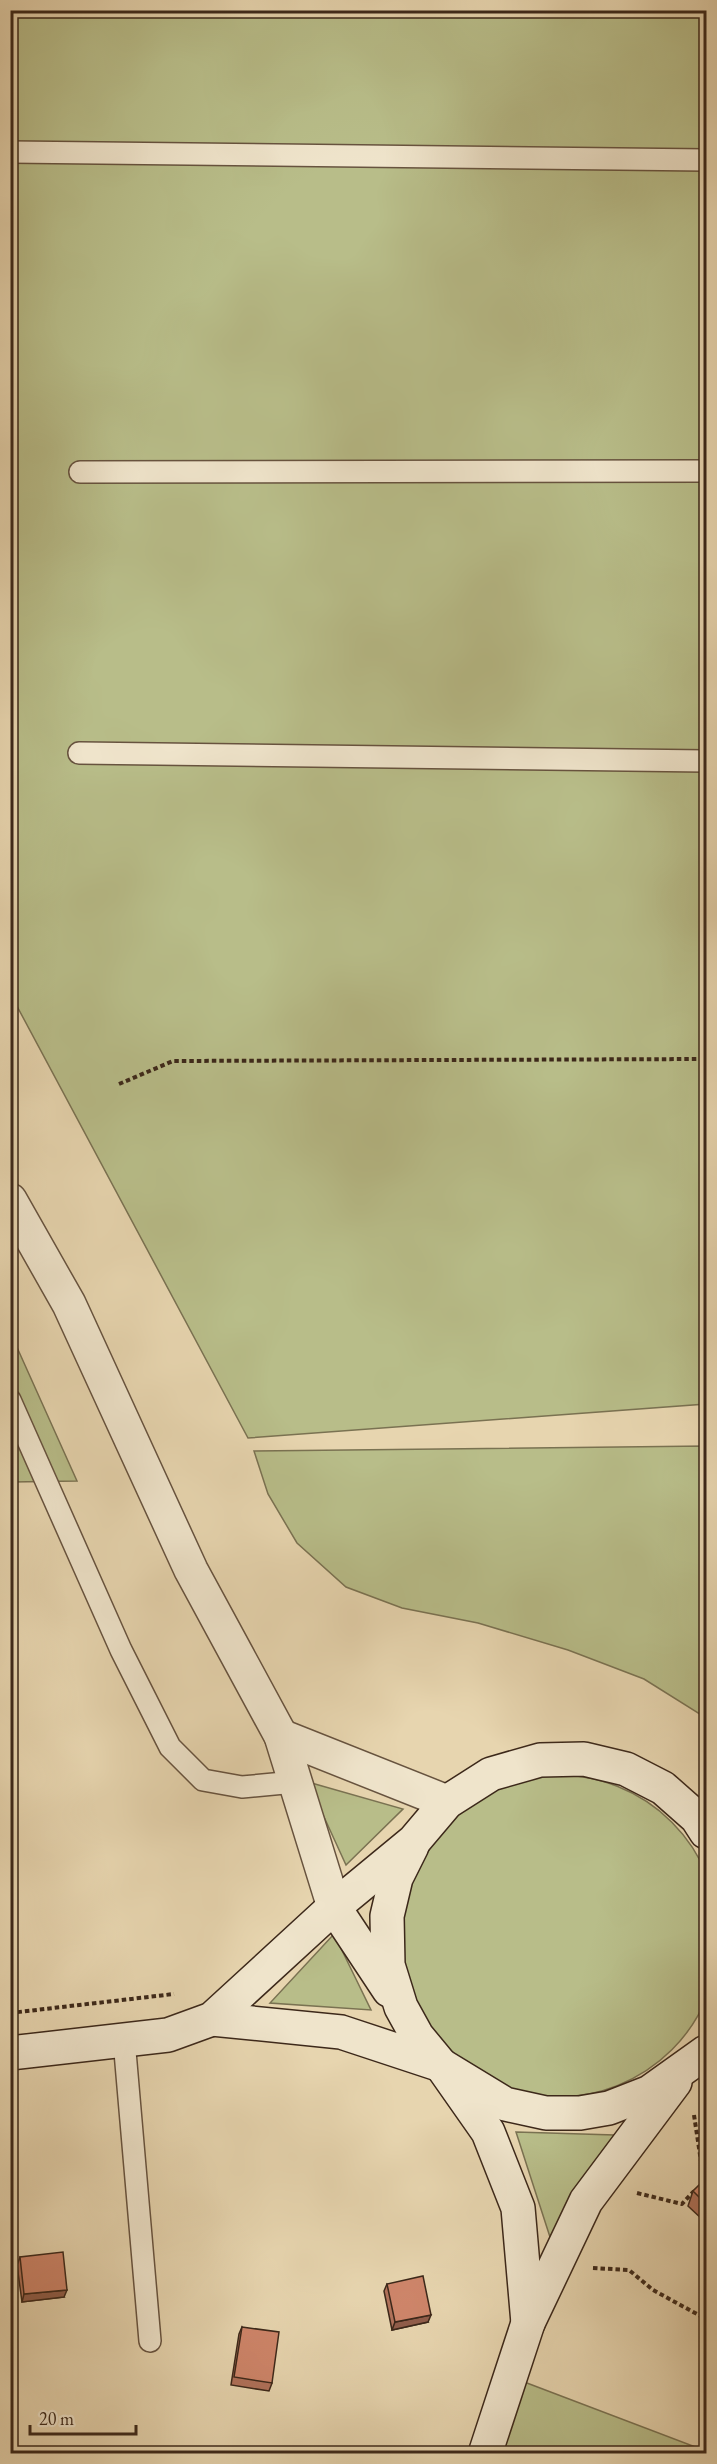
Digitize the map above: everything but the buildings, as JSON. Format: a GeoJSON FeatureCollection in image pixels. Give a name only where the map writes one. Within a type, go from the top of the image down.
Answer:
{"type":"FeatureCollection","features":[{"type":"Feature","properties":{"kind":"street"},"geometry":{"type":"LineString","coordinates":[[10,1200],[69,1304],[191,1570],[281,1736],[334,1907],[401,2007],[417,2036],[441,2065],[488,2132],[518,2208],[528,2323]]}},
{"type":"Feature","properties":{"kind":"street"},"geometry":{"type":"LineString","coordinates":[[281,1736],[447,1802]]}},
{"type":"Feature","properties":{"kind":"street"},"geometry":{"type":"LineString","coordinates":[[10,2053],[168,2035],[212,2019],[334,1907],[414,1842],[447,1802],[491,1774],[540,1760],[584,1760],[626,1769],[663,1788],[697,1818],[706,1832]]}},
{"type":"Feature","properties":{"kind":"street"},"geometry":{"type":"LineString","coordinates":[[401,2007],[388,1965],[387,1916],[396,1878],[414,1842]]}},
{"type":"Feature","properties":{"kind":"street"},"geometry":{"type":"LineString","coordinates":[[212,2019],[341,2032],[441,2065],[505,2104],[546,2114],[580,2113],[609,2108],[650,2092],[701,2052]]}},
{"type":"Feature","properties":{"kind":"street"},"geometry":{"type":"LineString","coordinates":[[485,2454],[528,2323],[586,2201],[701,2052]]}},
{"type":"Feature","properties":{"kind":"lane"},"geometry":{"type":"LineString","coordinates":[[10,152],[706,160]]}},
{"type":"Feature","properties":{"kind":"lane"},"geometry":{"type":"LineString","coordinates":[[80,472],[706,471]]}},
{"type":"Feature","properties":{"kind":"lane"},"geometry":{"type":"LineString","coordinates":[[79,753],[706,761]]}},
{"type":"Feature","properties":{"kind":"lane"},"geometry":{"type":"LineString","coordinates":[[10,1400],[121,1650],[170,1748],[202,1780],[242,1787],[295,1782]]}},
{"type":"Feature","properties":{"kind":"lane"},"geometry":{"type":"LineString","coordinates":[[124,2040],[150,2341]]}},
{"type":"Feature","properties":{"kind":"path"},"geometry":{"type":"LineString","coordinates":[[118,1084],[172,1061],[706,1059]]}},
{"type":"Feature","properties":{"kind":"path"},"geometry":{"type":"LineString","coordinates":[[10,2013],[177,1993]]}},
{"type":"Feature","properties":{"kind":"path"},"geometry":{"type":"LineString","coordinates":[[600,2183],[682,2204],[704,2181],[693,2111]]}},
{"type":"Feature","properties":{"kind":"path"},"geometry":{"type":"LineString","coordinates":[[556,2265],[629,2270],[653,2290],[706,2319]]}},
{"type":"Feature","properties":{"kind":"green space"},"geometry":{"type":"Polygon","coordinates":[[[10,11],[706,11],[706,1404],[248,1438],[11,995],[10,11]]]}},
{"type":"Feature","properties":{"kind":"green space"},"geometry":{"type":"Polygon","coordinates":[[[11,1334],[77,1481],[11,1482],[11,1334]]]}},
{"type":"Feature","properties":{"kind":"green space"},"geometry":{"type":"Polygon","coordinates":[[[706,1446],[706,1718],[644,1679],[568,1650],[478,1623],[402,1608],[346,1587],[297,1543],[268,1494],[254,1451],[706,1446]]]}},
{"type":"Feature","properties":{"kind":"green space"},"geometry":{"type":"Polygon","coordinates":[[[558,1775],[605,1782],[634,1794],[672,1822],[700,1860],[712,1889],[719,1936],[712,1983],[700,2012],[672,2050],[634,2078],[605,2090],[558,2097],[511,2090],[482,2078],[444,2050],[416,2012],[404,1983],[397,1936],[404,1889],[416,1860],[444,1822],[482,1794],[511,1782],[558,1775]]]}},
{"type":"Feature","properties":{"kind":"green space"},"geometry":{"type":"Polygon","coordinates":[[[308,1782],[403,1809],[346,1865],[308,1782]]]}},
{"type":"Feature","properties":{"kind":"green space"},"geometry":{"type":"Polygon","coordinates":[[[334,1934],[371,2010],[270,2003],[334,1934]]]}},
{"type":"Feature","properties":{"kind":"green space"},"geometry":{"type":"Polygon","coordinates":[[[516,2132],[614,2135],[550,2237],[516,2132]]]}},
{"type":"Feature","properties":{"kind":"green space"},"geometry":{"type":"Polygon","coordinates":[[[519,2380],[706,2451],[706,2454],[497,2454],[519,2380]]]}}]}
